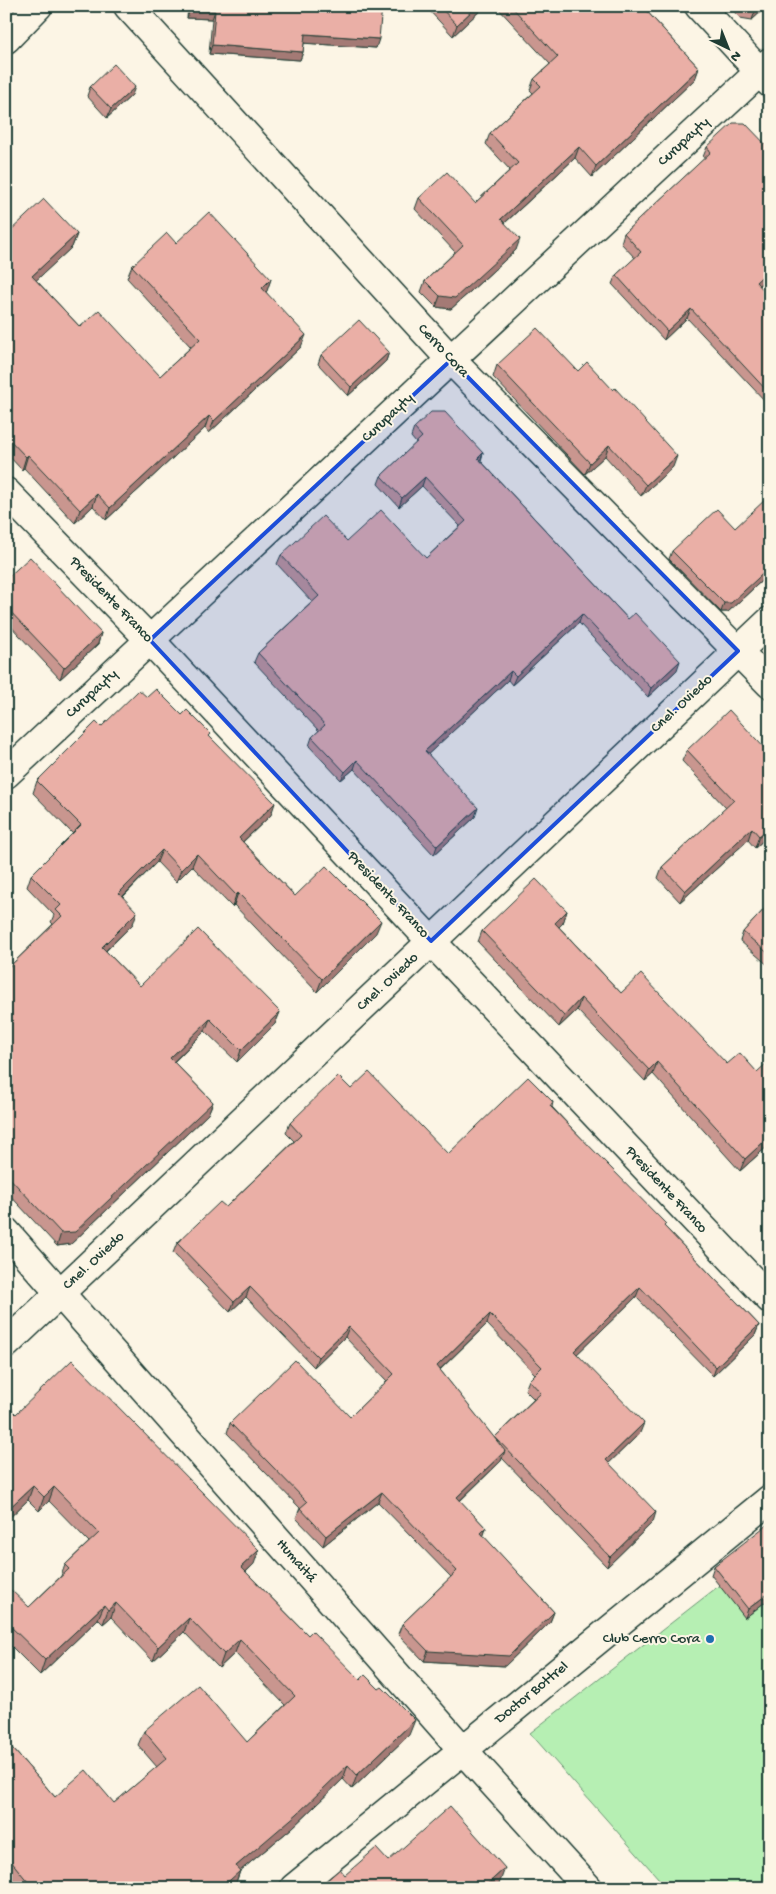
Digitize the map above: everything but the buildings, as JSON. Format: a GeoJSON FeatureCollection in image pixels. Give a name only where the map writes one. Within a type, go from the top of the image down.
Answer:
{"type":"FeatureCollection","features":[{"type":"Feature","properties":{"kind":"street"},"geometry":{"type":"LineString","coordinates":[[6,39],[38,6]]}},
{"type":"Feature","properties":{"kind":"street","name":"Cerro Cora"},"geometry":{"type":"LineString","coordinates":[[128,6],[451,360],[770,684]]}},
{"type":"Feature","properties":{"kind":"street"},"geometry":{"type":"LineString","coordinates":[[699,6],[766,72]]}},
{"type":"Feature","properties":{"kind":"street","name":"Curupayty"},"geometry":{"type":"LineString","coordinates":[[6,774],[451,360],[766,72]]}},
{"type":"Feature","properties":{"kind":"street","name":"Presidente Franco"},"geometry":{"type":"LineString","coordinates":[[6,492],[150,640],[431,942],[770,1299]]}},
{"type":"Feature","properties":{"kind":"street","name":"Cnel. Oviedo"},"geometry":{"type":"LineString","coordinates":[[6,1344],[770,621]]}},
{"type":"Feature","properties":{"kind":"street","name":"Humaitá"},"geometry":{"type":"LineString","coordinates":[[6,1232],[463,1750],[588,1888]]}},
{"type":"Feature","properties":{"kind":"street","name":"Doctor Bottrel"},"geometry":{"type":"LineString","coordinates":[[294,1888],[770,1499]]}},
{"type":"Feature","properties":{"kind":"highlighted area"},"geometry":{"type":"Polygon","coordinates":[[[451,360],[738,651],[431,941],[150,640],[451,360]]]}},
{"type":"Feature","properties":{"kind":"green space","name":"Club Cerro Cora"},"geometry":{"type":"Polygon","coordinates":[[[770,1546],[770,1888],[667,1888],[530,1733],[770,1546]]]}},
{"type":"Feature","properties":{"kind":"place","name":"Club Cerro Cora"},"geometry":{"type":"Point","coordinates":[710,1639]}}]}
